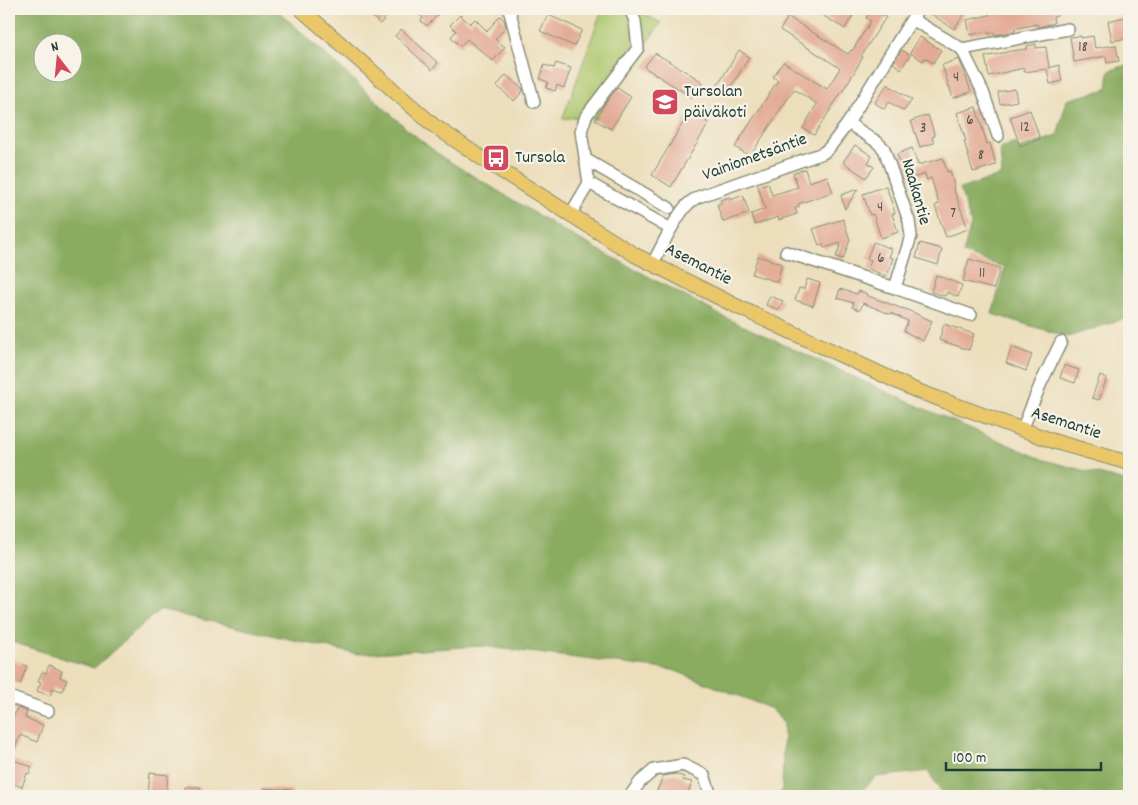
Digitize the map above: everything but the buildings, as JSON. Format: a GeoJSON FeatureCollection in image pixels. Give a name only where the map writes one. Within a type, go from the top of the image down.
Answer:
{"type":"FeatureCollection","features":[{"type":"Feature","properties":{"kind":"main road","name":"Asemantie"},"geometry":{"type":"LineString","coordinates":[[301,9],[434,125],[481,158],[635,255],[734,305],[908,386],[1056,442],[1129,463]]}},
{"type":"Feature","properties":{"kind":"street"},"geometry":{"type":"LineString","coordinates":[[509,9],[534,102]]}},
{"type":"Feature","properties":{"kind":"street"},"geometry":{"type":"LineString","coordinates":[[570,214],[589,183],[581,131],[586,116],[638,48],[635,22],[630,9]]}},
{"type":"Feature","properties":{"kind":"street"},"geometry":{"type":"LineString","coordinates":[[915,14],[962,49],[983,92],[998,136]]}},
{"type":"Feature","properties":{"kind":"street","name":"Vainiometsäntie"},"geometry":{"type":"LineString","coordinates":[[653,263],[667,226],[698,197],[823,153],[829,148],[848,124],[915,14]]}},
{"type":"Feature","properties":{"kind":"street"},"geometry":{"type":"LineString","coordinates":[[962,49],[1068,29]]}},
{"type":"Feature","properties":{"kind":"street","name":"Naakantie"},"geometry":{"type":"LineString","coordinates":[[848,124],[877,142],[884,149],[910,221],[911,236],[895,288]]}},
{"type":"Feature","properties":{"kind":"street"},"geometry":{"type":"LineString","coordinates":[[585,159],[669,208]]}},
{"type":"Feature","properties":{"kind":"street"},"geometry":{"type":"LineString","coordinates":[[589,183],[667,226]]}},
{"type":"Feature","properties":{"kind":"street"},"geometry":{"type":"LineString","coordinates":[[786,252],[971,315]]}},
{"type":"Feature","properties":{"kind":"street"},"geometry":{"type":"LineString","coordinates":[[1022,430],[1041,383],[1061,342]]}},
{"type":"Feature","properties":{"kind":"street"},"geometry":{"type":"LineString","coordinates":[[9,697],[48,711]]}},
{"type":"Feature","properties":{"kind":"street"},"geometry":{"type":"LineString","coordinates":[[630,796],[640,782],[654,770],[683,765],[704,775],[709,790],[708,796]]}},
{"type":"Feature","properties":{"kind":"green space"},"geometry":{"type":"Polygon","coordinates":[[[9,9],[276,9],[408,130],[442,157],[569,234],[722,316],[904,400],[1044,460],[1129,482],[1129,796],[944,796],[928,771],[876,777],[856,796],[778,796],[782,790],[784,724],[772,709],[673,670],[481,646],[357,654],[159,610],[94,668],[9,641],[9,9]]]}},
{"type":"Feature","properties":{"kind":"green space"},"geometry":{"type":"Polygon","coordinates":[[[602,9],[634,9],[661,23],[615,87],[595,120],[586,116],[562,119],[573,91],[602,9]]]}},
{"type":"Feature","properties":{"kind":"green space"},"geometry":{"type":"Polygon","coordinates":[[[1129,64],[1129,317],[1068,337],[992,314],[1005,267],[963,254],[971,224],[960,189],[1002,175],[1000,149],[1015,143],[1019,149],[1057,136],[1067,100],[1107,89],[1109,71],[1129,64]]]}},
{"type":"Feature","properties":{"kind":"place","name":"Tursolan päiväkoti"},"geometry":{"type":"Point","coordinates":[665,102]}},
{"type":"Feature","properties":{"kind":"place","name":"Tursola"},"geometry":{"type":"Point","coordinates":[496,158]}}]}
